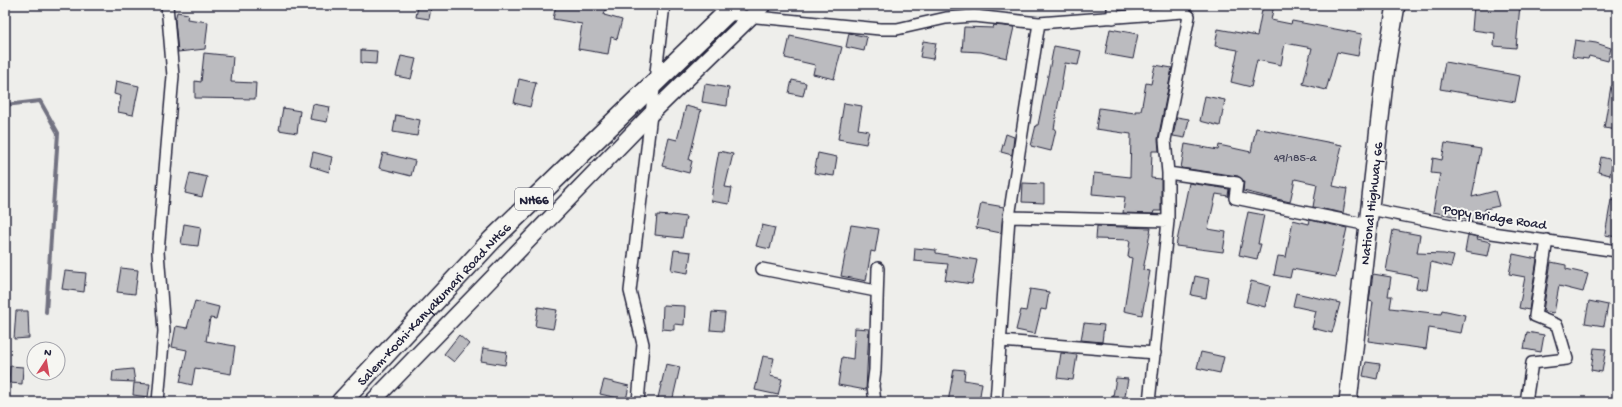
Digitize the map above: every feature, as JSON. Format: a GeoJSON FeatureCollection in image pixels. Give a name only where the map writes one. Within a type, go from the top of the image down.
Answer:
{"type":"FeatureCollection","features":[{"type":"Feature","properties":{"kind":"highway","name":"Salem-Kochi-Kanyakumari Road NH66"},"geometry":{"type":"LineString","coordinates":[[341,402],[492,240],[730,10]]}},
{"type":"Feature","properties":{"kind":"main road","name":"National Highway 66"},"geometry":{"type":"LineString","coordinates":[[1348,402],[1386,65],[1396,5]]}},
{"type":"Feature","properties":{"kind":"street"},"geometry":{"type":"LineString","coordinates":[[158,402],[164,331],[158,252],[173,76],[168,5]]}},
{"type":"Feature","properties":{"kind":"street"},"geometry":{"type":"LineString","coordinates":[[638,402],[643,344],[630,291],[664,5]]}},
{"type":"Feature","properties":{"kind":"street"},"geometry":{"type":"LineString","coordinates":[[372,402],[651,114],[763,5]]}},
{"type":"Feature","properties":{"kind":"street"},"geometry":{"type":"LineString","coordinates":[[1113,5],[1113,18]]}},
{"type":"Feature","properties":{"kind":"street"},"geometry":{"type":"LineString","coordinates":[[730,10],[751,16],[880,29],[897,29],[946,18],[974,16],[1039,23],[1183,12],[1190,16],[1165,140],[1168,173],[1168,221],[1149,402]]}},
{"type":"Feature","properties":{"kind":"street"},"geometry":{"type":"LineString","coordinates":[[996,402],[1009,217],[1039,23]]}},
{"type":"Feature","properties":{"kind":"street","name":"Popy Bridge Road"},"geometry":{"type":"LineString","coordinates":[[1168,173],[1237,183],[1235,198],[1617,250]]}},
{"type":"Feature","properties":{"kind":"street"},"geometry":{"type":"LineString","coordinates":[[1009,217],[1168,221]]}},
{"type":"Feature","properties":{"kind":"street"},"geometry":{"type":"LineString","coordinates":[[1526,402],[1532,364],[1567,360],[1557,326],[1535,316],[1547,240]]}},
{"type":"Feature","properties":{"kind":"street"},"geometry":{"type":"LineString","coordinates":[[874,402],[873,386],[875,370],[876,291],[878,268]]}},
{"type":"Feature","properties":{"kind":"street"},"geometry":{"type":"LineString","coordinates":[[762,269],[876,291]]}},
{"type":"Feature","properties":{"kind":"street"},"geometry":{"type":"LineString","coordinates":[[1000,341],[1155,352]]}},
{"type":"Feature","properties":{"kind":"building"},"geometry":{"type":"Polygon","coordinates":[[[556,5],[607,5],[604,15],[622,20],[617,39],[611,37],[608,54],[578,49],[582,24],[553,19],[556,5]]]}},
{"type":"Feature","properties":{"kind":"building"},"geometry":{"type":"Polygon","coordinates":[[[1263,5],[1274,5],[1271,20],[1291,24],[1292,21],[1362,34],[1358,56],[1337,52],[1326,90],[1303,84],[1312,48],[1285,43],[1281,65],[1257,60],[1251,87],[1231,82],[1238,50],[1215,46],[1218,29],[1257,36],[1263,5]]]}},
{"type":"Feature","properties":{"kind":"building"},"geometry":{"type":"Polygon","coordinates":[[[1474,5],[1520,5],[1516,48],[1494,46],[1495,33],[1472,30],[1474,5]]]}},
{"type":"Feature","properties":{"kind":"building"},"geometry":{"type":"Polygon","coordinates":[[[418,6],[431,8],[429,19],[416,17],[418,6]]]}},
{"type":"Feature","properties":{"kind":"building"},"geometry":{"type":"Polygon","coordinates":[[[177,12],[188,14],[187,19],[208,22],[205,49],[178,52],[175,20],[177,12]]]}},
{"type":"Feature","properties":{"kind":"building"},"geometry":{"type":"Polygon","coordinates":[[[994,25],[1014,27],[1007,58],[981,52],[962,51],[964,27],[993,28],[994,25]]]}},
{"type":"Feature","properties":{"kind":"building"},"geometry":{"type":"Polygon","coordinates":[[[1110,29],[1138,34],[1133,59],[1105,54],[1110,29]]]}},
{"type":"Feature","properties":{"kind":"building"},"geometry":{"type":"Polygon","coordinates":[[[849,33],[867,37],[864,51],[846,47],[849,33]]]}},
{"type":"Feature","properties":{"kind":"building"},"geometry":{"type":"Polygon","coordinates":[[[790,36],[842,47],[834,79],[813,74],[815,65],[785,58],[790,36]]]}},
{"type":"Feature","properties":{"kind":"building"},"geometry":{"type":"Polygon","coordinates":[[[1575,40],[1596,43],[1611,48],[1608,61],[1589,56],[1588,59],[1572,57],[1575,40]]]}},
{"type":"Feature","properties":{"kind":"building"},"geometry":{"type":"Polygon","coordinates":[[[923,41],[936,43],[933,59],[920,57],[923,41]]]}},
{"type":"Feature","properties":{"kind":"building"},"geometry":{"type":"Polygon","coordinates":[[[1054,46],[1081,51],[1078,65],[1065,63],[1054,129],[1056,129],[1051,151],[1031,146],[1036,125],[1038,125],[1054,46]]]}},
{"type":"Feature","properties":{"kind":"building"},"geometry":{"type":"Polygon","coordinates":[[[361,50],[377,51],[376,64],[361,63],[361,50]]]}},
{"type":"Feature","properties":{"kind":"building"},"geometry":{"type":"Polygon","coordinates":[[[204,53],[233,56],[231,82],[256,83],[255,99],[195,98],[195,81],[201,82],[204,53]]]}},
{"type":"Feature","properties":{"kind":"building"},"geometry":{"type":"Polygon","coordinates":[[[401,56],[416,59],[411,79],[396,76],[401,56]]]}},
{"type":"Feature","properties":{"kind":"building"},"geometry":{"type":"Polygon","coordinates":[[[1445,62],[1520,76],[1515,102],[1440,89],[1445,62]]]}},
{"type":"Feature","properties":{"kind":"building"},"geometry":{"type":"Polygon","coordinates":[[[1155,65],[1172,68],[1158,139],[1159,151],[1152,151],[1151,178],[1161,179],[1161,211],[1154,211],[1153,214],[1123,213],[1125,197],[1092,194],[1094,173],[1130,177],[1131,134],[1096,129],[1099,108],[1135,113],[1135,111],[1141,111],[1146,83],[1151,84],[1155,65]]]}},
{"type":"Feature","properties":{"kind":"building"},"geometry":{"type":"Polygon","coordinates":[[[519,79],[536,83],[530,107],[514,103],[519,79]]]}},
{"type":"Feature","properties":{"kind":"building"},"geometry":{"type":"Polygon","coordinates":[[[792,80],[806,83],[803,96],[789,93],[792,80]]]}},
{"type":"Feature","properties":{"kind":"building"},"geometry":{"type":"Polygon","coordinates":[[[116,81],[139,86],[133,115],[118,112],[121,96],[114,94],[116,81]]]}},
{"type":"Feature","properties":{"kind":"building"},"geometry":{"type":"Polygon","coordinates":[[[705,84],[729,88],[727,106],[702,102],[705,84]]]}},
{"type":"Feature","properties":{"kind":"building"},"geometry":{"type":"Polygon","coordinates":[[[1611,86],[1617,87],[1617,130],[1604,128],[1611,86]]]}},
{"type":"Feature","properties":{"kind":"building"},"geometry":{"type":"Polygon","coordinates":[[[1205,96],[1225,100],[1220,126],[1200,121],[1205,96]]]}},
{"type":"Feature","properties":{"kind":"building"},"geometry":{"type":"Polygon","coordinates":[[[844,103],[862,106],[858,129],[869,131],[866,144],[838,139],[844,103]]]}},
{"type":"Feature","properties":{"kind":"building"},"geometry":{"type":"Polygon","coordinates":[[[313,104],[330,107],[327,122],[310,119],[313,104]]]}},
{"type":"Feature","properties":{"kind":"building"},"geometry":{"type":"Polygon","coordinates":[[[686,106],[701,110],[689,160],[692,161],[689,173],[662,166],[669,138],[677,140],[686,106]]]}},
{"type":"Feature","properties":{"kind":"building"},"geometry":{"type":"Polygon","coordinates":[[[283,108],[300,111],[297,133],[279,130],[283,108]]]}},
{"type":"Feature","properties":{"kind":"building"},"geometry":{"type":"Polygon","coordinates":[[[396,115],[420,120],[417,136],[393,132],[396,115]]]}},
{"type":"Feature","properties":{"kind":"building"},"geometry":{"type":"Polygon","coordinates":[[[1177,117],[1189,119],[1185,138],[1173,136],[1177,117]]]}},
{"type":"Feature","properties":{"kind":"building"},"geometry":{"type":"Polygon","coordinates":[[[1256,128],[1342,145],[1333,186],[1347,189],[1343,213],[1313,207],[1317,184],[1295,179],[1290,202],[1243,191],[1244,181],[1238,176],[1181,168],[1185,144],[1218,150],[1219,145],[1251,152],[1256,128]]]}},
{"type":"Feature","properties":{"kind":"building"},"geometry":{"type":"Polygon","coordinates":[[[1006,134],[1014,137],[1012,155],[1001,152],[1006,134]]]}},
{"type":"Feature","properties":{"kind":"building"},"geometry":{"type":"Polygon","coordinates":[[[1445,143],[1481,149],[1472,197],[1495,191],[1499,206],[1485,209],[1481,224],[1468,221],[1468,219],[1433,212],[1440,174],[1431,173],[1433,158],[1442,160],[1445,143]]]}},
{"type":"Feature","properties":{"kind":"building"},"geometry":{"type":"Polygon","coordinates":[[[719,151],[733,154],[725,187],[732,188],[729,204],[711,201],[719,151]]]}},
{"type":"Feature","properties":{"kind":"building"},"geometry":{"type":"Polygon","coordinates":[[[313,152],[332,157],[329,172],[310,166],[313,152]]]}},
{"type":"Feature","properties":{"kind":"building"},"geometry":{"type":"Polygon","coordinates":[[[383,153],[415,161],[411,176],[379,168],[383,153]]]}},
{"type":"Feature","properties":{"kind":"building"},"geometry":{"type":"Polygon","coordinates":[[[818,153],[837,157],[834,176],[814,173],[818,153]]]}},
{"type":"Feature","properties":{"kind":"building"},"geometry":{"type":"Polygon","coordinates":[[[1601,157],[1613,160],[1610,175],[1598,172],[1601,157]]]}},
{"type":"Feature","properties":{"kind":"building"},"geometry":{"type":"Polygon","coordinates":[[[190,173],[207,177],[202,197],[185,193],[190,173]]]}},
{"type":"Feature","properties":{"kind":"building"},"geometry":{"type":"Polygon","coordinates":[[[1023,183],[1044,184],[1044,203],[1022,202],[1023,183]]]}},
{"type":"Feature","properties":{"kind":"building"},"geometry":{"type":"Polygon","coordinates":[[[1189,183],[1229,189],[1228,196],[1216,194],[1208,229],[1226,232],[1223,252],[1176,246],[1189,183]]]}},
{"type":"Feature","properties":{"kind":"building"},"geometry":{"type":"Polygon","coordinates":[[[1611,200],[1617,201],[1617,237],[1605,235],[1611,200]]]}},
{"type":"Feature","properties":{"kind":"building"},"geometry":{"type":"Polygon","coordinates":[[[981,203],[1004,207],[1001,233],[976,228],[981,203]]]}},
{"type":"Feature","properties":{"kind":"building"},"geometry":{"type":"Polygon","coordinates":[[[1248,212],[1264,215],[1258,244],[1261,244],[1257,259],[1239,255],[1248,212]]]}},
{"type":"Feature","properties":{"kind":"building"},"geometry":{"type":"Polygon","coordinates":[[[657,215],[686,217],[682,238],[655,235],[657,215]]]}},
{"type":"Feature","properties":{"kind":"building"},"geometry":{"type":"Polygon","coordinates":[[[1293,220],[1309,224],[1310,220],[1347,228],[1336,277],[1292,269],[1290,278],[1274,275],[1278,256],[1286,257],[1293,220]]]}},
{"type":"Feature","properties":{"kind":"building"},"geometry":{"type":"Polygon","coordinates":[[[184,224],[201,227],[198,246],[181,244],[184,224]]]}},
{"type":"Feature","properties":{"kind":"building"},"geometry":{"type":"Polygon","coordinates":[[[762,225],[775,228],[770,249],[756,246],[762,225]]]}},
{"type":"Feature","properties":{"kind":"building"},"geometry":{"type":"Polygon","coordinates":[[[851,225],[879,229],[875,252],[871,251],[866,281],[841,276],[851,225]]]}},
{"type":"Feature","properties":{"kind":"building"},"geometry":{"type":"Polygon","coordinates":[[[1097,226],[1151,228],[1143,270],[1150,271],[1142,315],[1124,311],[1132,258],[1128,257],[1130,240],[1096,239],[1097,226]]]}},
{"type":"Feature","properties":{"kind":"building"},"geometry":{"type":"Polygon","coordinates":[[[1393,230],[1420,235],[1417,253],[1454,256],[1451,267],[1431,262],[1427,290],[1416,288],[1418,277],[1386,271],[1393,230]]]}},
{"type":"Feature","properties":{"kind":"building"},"geometry":{"type":"Polygon","coordinates":[[[1468,235],[1478,237],[1477,239],[1491,242],[1488,256],[1465,252],[1468,235]]]}},
{"type":"Feature","properties":{"kind":"building"},"geometry":{"type":"Polygon","coordinates":[[[915,248],[936,250],[936,253],[977,260],[972,284],[945,280],[948,264],[914,261],[915,248]]]}},
{"type":"Feature","properties":{"kind":"building"},"geometry":{"type":"Polygon","coordinates":[[[674,250],[691,252],[688,273],[671,270],[674,250]]]}},
{"type":"Feature","properties":{"kind":"building"},"geometry":{"type":"Polygon","coordinates":[[[1513,254],[1537,259],[1529,310],[1519,308],[1525,277],[1509,274],[1513,254]]]}},
{"type":"Feature","properties":{"kind":"building"},"geometry":{"type":"Polygon","coordinates":[[[1551,262],[1566,265],[1566,269],[1588,274],[1583,292],[1559,286],[1554,313],[1543,311],[1551,262]]]}},
{"type":"Feature","properties":{"kind":"building"},"geometry":{"type":"Polygon","coordinates":[[[121,268],[138,270],[135,294],[117,292],[121,268]]]}},
{"type":"Feature","properties":{"kind":"building"},"geometry":{"type":"Polygon","coordinates":[[[65,271],[86,273],[84,292],[62,289],[65,271]]]}},
{"type":"Feature","properties":{"kind":"building"},"geometry":{"type":"Polygon","coordinates":[[[1373,274],[1391,277],[1388,296],[1392,296],[1390,308],[1441,314],[1442,310],[1465,315],[1461,333],[1429,328],[1426,349],[1368,341],[1373,302],[1369,301],[1373,274]]]}},
{"type":"Feature","properties":{"kind":"building"},"geometry":{"type":"Polygon","coordinates":[[[1195,276],[1209,279],[1206,298],[1191,295],[1195,276]]]}},
{"type":"Feature","properties":{"kind":"building"},"geometry":{"type":"Polygon","coordinates":[[[1251,281],[1270,286],[1265,307],[1246,302],[1251,281]]]}},
{"type":"Feature","properties":{"kind":"building"},"geometry":{"type":"Polygon","coordinates":[[[1030,289],[1049,292],[1046,310],[1041,309],[1035,334],[1016,330],[1021,310],[1026,311],[1030,289]]]}},
{"type":"Feature","properties":{"kind":"building"},"geometry":{"type":"Polygon","coordinates":[[[1296,293],[1340,303],[1332,333],[1312,328],[1316,311],[1293,306],[1296,293]]]}},
{"type":"Feature","properties":{"kind":"building"},"geometry":{"type":"Polygon","coordinates":[[[195,301],[219,307],[216,319],[210,318],[206,341],[235,346],[231,374],[195,368],[192,385],[180,382],[187,350],[172,347],[176,326],[187,328],[195,301]]]}},
{"type":"Feature","properties":{"kind":"building"},"geometry":{"type":"Polygon","coordinates":[[[1589,301],[1608,305],[1604,326],[1585,323],[1589,301]]]}},
{"type":"Feature","properties":{"kind":"building"},"geometry":{"type":"Polygon","coordinates":[[[663,305],[685,306],[684,325],[674,324],[674,330],[662,329],[663,305]]]}},
{"type":"Feature","properties":{"kind":"building"},"geometry":{"type":"Polygon","coordinates":[[[538,307],[557,310],[553,329],[535,326],[538,307]]]}},
{"type":"Feature","properties":{"kind":"building"},"geometry":{"type":"Polygon","coordinates":[[[16,311],[28,311],[29,338],[14,339],[16,311]]]}},
{"type":"Feature","properties":{"kind":"building"},"geometry":{"type":"Polygon","coordinates":[[[712,312],[725,313],[723,331],[710,330],[712,312]]]}},
{"type":"Feature","properties":{"kind":"building"},"geometry":{"type":"Polygon","coordinates":[[[1084,323],[1104,325],[1102,342],[1081,340],[1084,323]]]}},
{"type":"Feature","properties":{"kind":"building"},"geometry":{"type":"Polygon","coordinates":[[[855,328],[869,329],[866,390],[838,385],[842,357],[853,359],[855,328]]]}},
{"type":"Feature","properties":{"kind":"building"},"geometry":{"type":"Polygon","coordinates":[[[1527,332],[1544,335],[1541,352],[1524,349],[1527,332]]]}},
{"type":"Feature","properties":{"kind":"building"},"geometry":{"type":"Polygon","coordinates":[[[459,335],[469,344],[454,362],[444,354],[459,335]]]}},
{"type":"Feature","properties":{"kind":"building"},"geometry":{"type":"Polygon","coordinates":[[[483,348],[507,352],[505,365],[481,361],[483,348]]]}},
{"type":"Feature","properties":{"kind":"building"},"geometry":{"type":"Polygon","coordinates":[[[1594,348],[1606,349],[1602,372],[1591,370],[1594,348]]]}},
{"type":"Feature","properties":{"kind":"building"},"geometry":{"type":"Polygon","coordinates":[[[1201,352],[1224,357],[1220,373],[1197,368],[1201,352]]]}},
{"type":"Feature","properties":{"kind":"building"},"geometry":{"type":"Polygon","coordinates":[[[1061,353],[1077,355],[1073,380],[1057,378],[1061,353]]]}},
{"type":"Feature","properties":{"kind":"building"},"geometry":{"type":"Polygon","coordinates":[[[763,356],[774,358],[770,376],[782,379],[778,395],[755,390],[763,356]]]}},
{"type":"Feature","properties":{"kind":"building"},"geometry":{"type":"Polygon","coordinates":[[[1366,362],[1380,364],[1377,379],[1363,376],[1366,362]]]}},
{"type":"Feature","properties":{"kind":"building"},"geometry":{"type":"Polygon","coordinates":[[[666,364],[680,367],[672,402],[657,402],[666,364]]]}},
{"type":"Feature","properties":{"kind":"building"},"geometry":{"type":"Polygon","coordinates":[[[10,366],[23,367],[22,384],[9,383],[10,366]]]}},
{"type":"Feature","properties":{"kind":"building"},"geometry":{"type":"Polygon","coordinates":[[[133,369],[135,382],[112,381],[113,371],[133,369]]]}},
{"type":"Feature","properties":{"kind":"building"},"geometry":{"type":"Polygon","coordinates":[[[954,369],[965,370],[964,380],[982,383],[979,402],[948,402],[954,369]]]}},
{"type":"Feature","properties":{"kind":"building"},"geometry":{"type":"Polygon","coordinates":[[[1116,378],[1128,379],[1124,402],[1112,402],[1116,378]]]}},
{"type":"Feature","properties":{"kind":"building"},"geometry":{"type":"Polygon","coordinates":[[[604,380],[629,386],[626,400],[600,394],[604,380]]]}},
{"type":"Feature","properties":{"kind":"building"},"geometry":{"type":"Polygon","coordinates":[[[134,383],[150,384],[148,397],[133,395],[134,383]]]}},
{"type":"Feature","properties":{"kind":"waterway"},"geometry":{"type":"LineString","coordinates":[[5,105],[40,101],[58,133],[46,312]]}}]}
